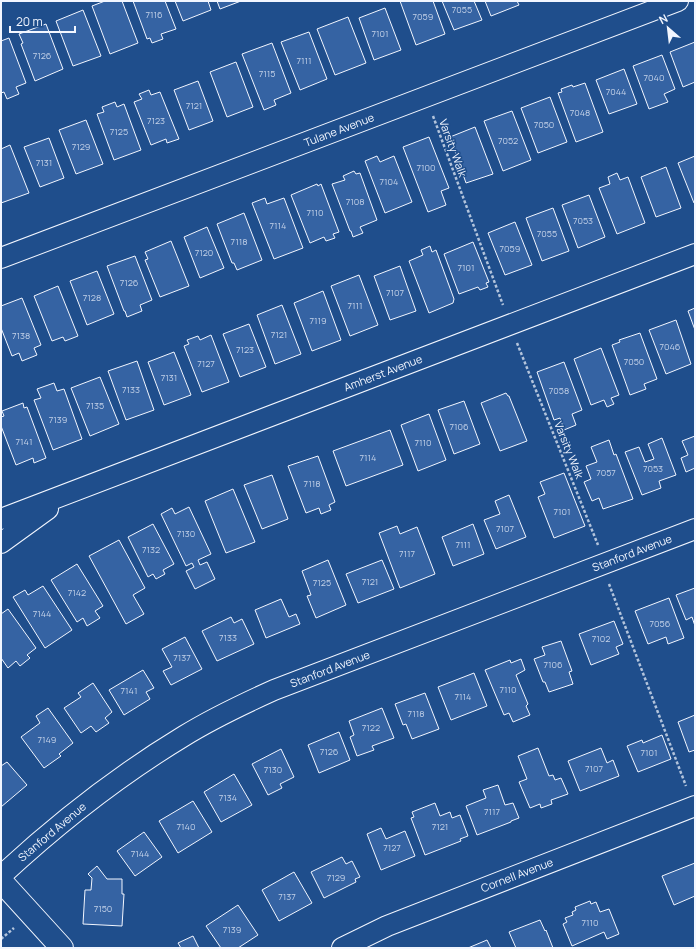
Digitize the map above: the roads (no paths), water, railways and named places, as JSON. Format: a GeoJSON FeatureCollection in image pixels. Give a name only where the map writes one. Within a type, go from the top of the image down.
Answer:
{"type":"FeatureCollection","features":[{"type":"Feature","properties":{"kind":"main road"},"geometry":{"type":"LineString","coordinates":[[1,881],[62,948]]}},
{"type":"Feature","properties":{"kind":"street","name":"Tulane Avenue"},"geometry":{"type":"LineString","coordinates":[[1,258],[678,1]]}},
{"type":"Feature","properties":{"kind":"street","name":"Amherst Avenue"},"geometry":{"type":"LineString","coordinates":[[1,520],[695,254]]}},
{"type":"Feature","properties":{"kind":"street","name":"Amherst Avenue"},"geometry":{"type":"LineString","coordinates":[[1,543],[71,493]]}},
{"type":"Feature","properties":{"kind":"street","name":"Stanford Avenue"},"geometry":{"type":"LineString","coordinates":[[1,876],[73,812],[137,765],[185,735],[228,711],[274,690],[695,529]]}},
{"type":"Feature","properties":{"kind":"street","name":"Cornell Avenue"},"geometry":{"type":"LineString","coordinates":[[342,948],[387,926],[694,806]]}}]}
